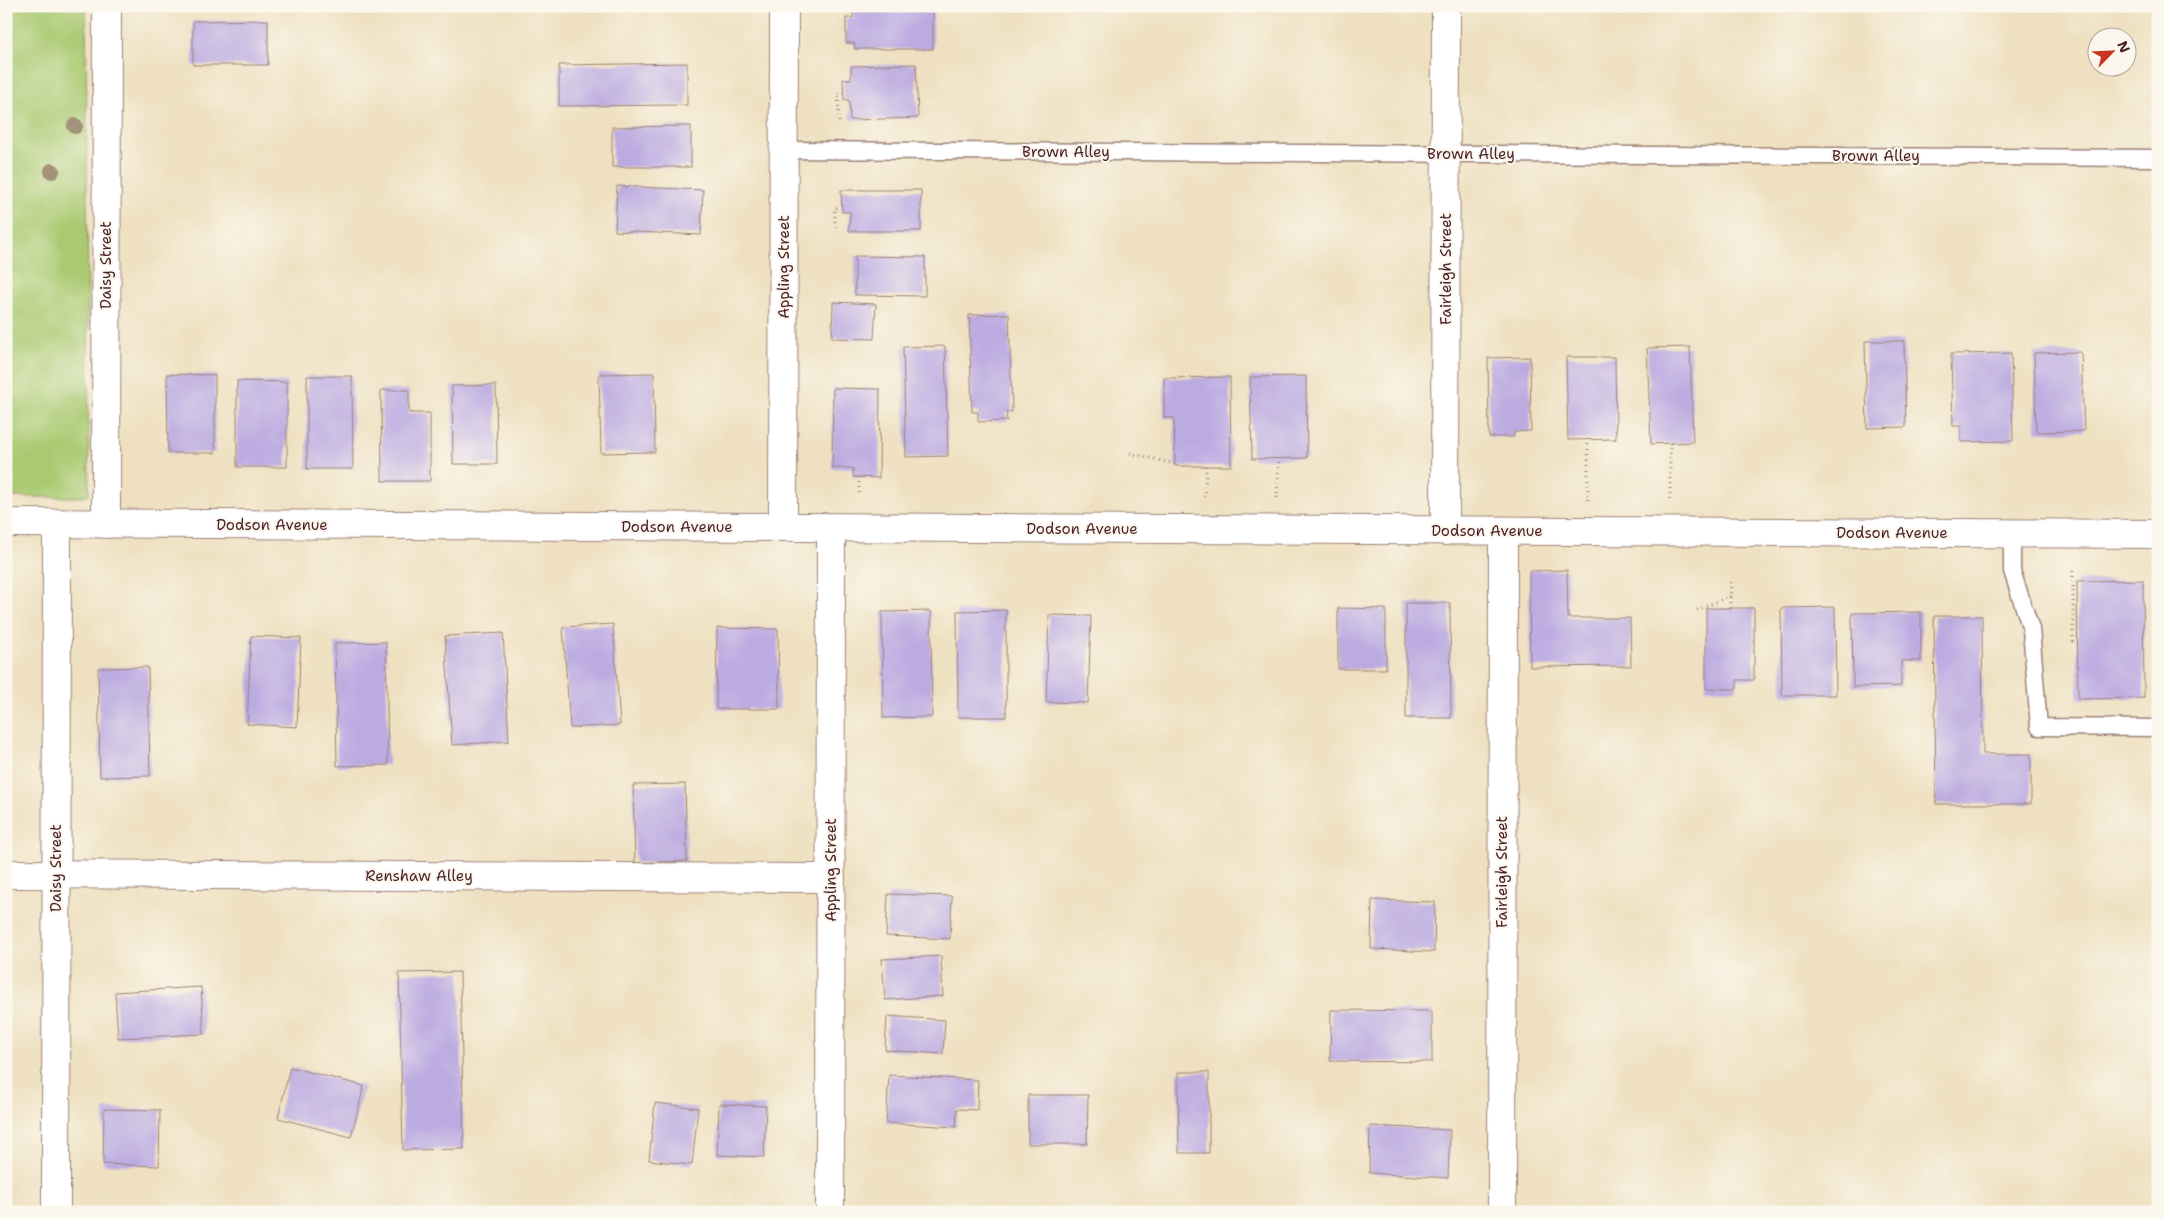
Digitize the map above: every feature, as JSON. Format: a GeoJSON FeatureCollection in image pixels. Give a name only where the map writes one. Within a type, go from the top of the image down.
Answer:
{"type":"FeatureCollection","features":[{"type":"Feature","properties":{"kind":"street","name":"Daisy Street"},"geometry":{"type":"LineString","coordinates":[[106,524],[107,6]]}},
{"type":"Feature","properties":{"kind":"street","name":"Appling Street"},"geometry":{"type":"LineString","coordinates":[[783,527],[784,6]]}},
{"type":"Feature","properties":{"kind":"street","name":"Fairleigh Street"},"geometry":{"type":"LineString","coordinates":[[1445,531],[1446,6]]}},
{"type":"Feature","properties":{"kind":"street","name":"Dodson Avenue"},"geometry":{"type":"LineString","coordinates":[[6,523],[2158,534]]}},
{"type":"Feature","properties":{"kind":"street","name":"Daisy Street"},"geometry":{"type":"LineString","coordinates":[[56,1212],[57,524]]}},
{"type":"Feature","properties":{"kind":"street","name":"Appling Street"},"geometry":{"type":"LineString","coordinates":[[830,1212],[831,528]]}},
{"type":"Feature","properties":{"kind":"street","name":"Fairleigh Street"},"geometry":{"type":"LineString","coordinates":[[1502,531],[1502,1212]]}},
{"type":"Feature","properties":{"kind":"street","name":"Renshaw Alley"},"geometry":{"type":"LineString","coordinates":[[6,874],[831,878]]}},
{"type":"Feature","properties":{"kind":"lane","name":"Brown Alley"},"geometry":{"type":"LineString","coordinates":[[784,150],[2158,158]]}},
{"type":"Feature","properties":{"kind":"lane"},"geometry":{"type":"LineString","coordinates":[[2012,534],[2012,571],[2031,629],[2039,727],[2158,728]]}},
{"type":"Feature","properties":{"kind":"path"},"geometry":{"type":"LineString","coordinates":[[839,122],[838,93],[844,92]]}},
{"type":"Feature","properties":{"kind":"path"},"geometry":{"type":"LineString","coordinates":[[835,227],[835,208],[841,207]]}},
{"type":"Feature","properties":{"kind":"path"},"geometry":{"type":"LineString","coordinates":[[1588,439],[1588,504]]}},
{"type":"Feature","properties":{"kind":"path"},"geometry":{"type":"LineString","coordinates":[[1670,443],[1670,505]]}},
{"type":"Feature","properties":{"kind":"path"},"geometry":{"type":"LineString","coordinates":[[1130,453],[1175,464]]}},
{"type":"Feature","properties":{"kind":"path"},"geometry":{"type":"LineString","coordinates":[[1278,498],[1279,458]]}},
{"type":"Feature","properties":{"kind":"path"},"geometry":{"type":"LineString","coordinates":[[1206,466],[1206,497]]}},
{"type":"Feature","properties":{"kind":"path"},"geometry":{"type":"LineString","coordinates":[[859,477],[859,503]]}},
{"type":"Feature","properties":{"kind":"path"},"geometry":{"type":"LineString","coordinates":[[2073,571],[2073,642],[2078,643]]}},
{"type":"Feature","properties":{"kind":"path"},"geometry":{"type":"LineString","coordinates":[[1730,608],[1732,578]]}},
{"type":"Feature","properties":{"kind":"path"},"geometry":{"type":"LineString","coordinates":[[1697,610],[1730,596]]}},
{"type":"Feature","properties":{"kind":"green space"},"geometry":{"type":"Polygon","coordinates":[[[6,6],[86,6],[89,495],[84,495],[84,497],[6,497],[6,6]]]}},
{"type":"Feature","properties":{"kind":"building"},"geometry":{"type":"Polygon","coordinates":[[[853,6],[933,6],[933,49],[855,49],[854,43],[846,43],[846,18],[853,18],[853,6]]]}},
{"type":"Feature","properties":{"kind":"building"},"geometry":{"type":"Polygon","coordinates":[[[268,20],[268,65],[193,65],[193,21],[268,20]]]}},
{"type":"Feature","properties":{"kind":"building"},"geometry":{"type":"Polygon","coordinates":[[[687,63],[687,105],[559,106],[559,65],[687,63]]]}},
{"type":"Feature","properties":{"kind":"building"},"geometry":{"type":"Polygon","coordinates":[[[916,64],[918,118],[850,120],[849,100],[844,100],[843,79],[851,79],[851,66],[916,64]]]}},
{"type":"Feature","properties":{"kind":"building"},"geometry":{"type":"Polygon","coordinates":[[[691,126],[691,167],[612,167],[612,127],[691,126]]]}},
{"type":"Feature","properties":{"kind":"building"},"geometry":{"type":"Polygon","coordinates":[[[617,186],[703,190],[701,235],[615,231],[617,186]]]}},
{"type":"Feature","properties":{"kind":"building"},"geometry":{"type":"Polygon","coordinates":[[[841,190],[921,190],[921,231],[849,231],[850,212],[842,212],[841,190]]]}},
{"type":"Feature","properties":{"kind":"building"},"geometry":{"type":"Polygon","coordinates":[[[855,256],[925,257],[925,296],[855,295],[855,256]]]}},
{"type":"Feature","properties":{"kind":"building"},"geometry":{"type":"Polygon","coordinates":[[[833,302],[876,304],[874,339],[832,338],[833,302]]]}},
{"type":"Feature","properties":{"kind":"building"},"geometry":{"type":"Polygon","coordinates":[[[1009,314],[1012,412],[1006,412],[1007,421],[978,422],[978,412],[972,412],[969,315],[1009,314]]]}},
{"type":"Feature","properties":{"kind":"building"},"geometry":{"type":"Polygon","coordinates":[[[1865,341],[1904,341],[1906,427],[1867,428],[1865,341]]]}},
{"type":"Feature","properties":{"kind":"building"},"geometry":{"type":"Polygon","coordinates":[[[945,346],[948,456],[906,457],[903,347],[945,346]]]}},
{"type":"Feature","properties":{"kind":"building"},"geometry":{"type":"Polygon","coordinates":[[[1690,347],[1693,442],[1651,444],[1647,348],[1690,347]]]}},
{"type":"Feature","properties":{"kind":"building"},"geometry":{"type":"Polygon","coordinates":[[[2081,352],[2084,431],[2036,432],[2034,353],[2081,352]]]}},
{"type":"Feature","properties":{"kind":"building"},"geometry":{"type":"Polygon","coordinates":[[[2011,353],[2013,441],[1961,442],[1961,426],[1953,426],[1951,354],[2011,353]]]}},
{"type":"Feature","properties":{"kind":"building"},"geometry":{"type":"Polygon","coordinates":[[[1530,357],[1531,431],[1514,432],[1514,437],[1489,437],[1488,358],[1530,357]]]}},
{"type":"Feature","properties":{"kind":"building"},"geometry":{"type":"Polygon","coordinates":[[[1566,357],[1615,357],[1616,439],[1568,440],[1566,357]]]}},
{"type":"Feature","properties":{"kind":"building"},"geometry":{"type":"Polygon","coordinates":[[[654,373],[655,452],[601,453],[599,374],[654,373]]]}},
{"type":"Feature","properties":{"kind":"building"},"geometry":{"type":"Polygon","coordinates":[[[167,374],[215,375],[215,453],[168,453],[167,374]]]}},
{"type":"Feature","properties":{"kind":"building"},"geometry":{"type":"Polygon","coordinates":[[[307,376],[352,376],[353,469],[307,469],[307,376]]]}},
{"type":"Feature","properties":{"kind":"building"},"geometry":{"type":"Polygon","coordinates":[[[1306,376],[1307,458],[1252,459],[1250,377],[1306,376]]]}},
{"type":"Feature","properties":{"kind":"building"},"geometry":{"type":"Polygon","coordinates":[[[1230,377],[1231,466],[1175,466],[1174,418],[1164,418],[1164,378],[1230,377]]]}},
{"type":"Feature","properties":{"kind":"building"},"geometry":{"type":"Polygon","coordinates":[[[237,381],[287,382],[287,467],[237,467],[237,381]]]}},
{"type":"Feature","properties":{"kind":"building"},"geometry":{"type":"Polygon","coordinates":[[[496,385],[497,464],[453,464],[452,386],[496,385]]]}},
{"type":"Feature","properties":{"kind":"building"},"geometry":{"type":"Polygon","coordinates":[[[833,388],[880,389],[879,478],[853,477],[853,468],[832,468],[833,388]]]}},
{"type":"Feature","properties":{"kind":"building"},"geometry":{"type":"Polygon","coordinates":[[[381,390],[409,390],[409,413],[430,413],[430,481],[382,481],[381,390]]]}},
{"type":"Feature","properties":{"kind":"building"},"geometry":{"type":"Polygon","coordinates":[[[1567,570],[1568,618],[1630,618],[1631,666],[1530,667],[1529,571],[1567,570]]]}},
{"type":"Feature","properties":{"kind":"building"},"geometry":{"type":"Polygon","coordinates":[[[2143,580],[2144,698],[2078,699],[2077,581],[2143,580]]]}},
{"type":"Feature","properties":{"kind":"building"},"geometry":{"type":"Polygon","coordinates":[[[1406,603],[1450,603],[1451,718],[1406,718],[1406,603]]]}},
{"type":"Feature","properties":{"kind":"building"},"geometry":{"type":"Polygon","coordinates":[[[1835,607],[1836,695],[1782,695],[1781,608],[1835,607]]]}},
{"type":"Feature","properties":{"kind":"building"},"geometry":{"type":"Polygon","coordinates":[[[1338,608],[1386,609],[1386,669],[1338,669],[1338,608]]]}},
{"type":"Feature","properties":{"kind":"building"},"geometry":{"type":"Polygon","coordinates":[[[1706,608],[1754,608],[1754,680],[1737,680],[1737,689],[1706,689],[1706,608]]]}},
{"type":"Feature","properties":{"kind":"building"},"geometry":{"type":"Polygon","coordinates":[[[1006,610],[1006,717],[958,717],[957,611],[1006,610]]]}},
{"type":"Feature","properties":{"kind":"building"},"geometry":{"type":"Polygon","coordinates":[[[931,611],[932,717],[883,718],[882,612],[931,611]]]}},
{"type":"Feature","properties":{"kind":"building"},"geometry":{"type":"Polygon","coordinates":[[[1921,612],[1921,661],[1901,661],[1901,686],[1853,687],[1852,613],[1921,612]]]}},
{"type":"Feature","properties":{"kind":"building"},"geometry":{"type":"Polygon","coordinates":[[[1049,615],[1091,616],[1088,703],[1046,702],[1049,615]]]}},
{"type":"Feature","properties":{"kind":"building"},"geometry":{"type":"Polygon","coordinates":[[[1934,616],[1982,616],[1983,754],[2031,754],[2031,804],[1936,804],[1934,616]]]}},
{"type":"Feature","properties":{"kind":"building"},"geometry":{"type":"Polygon","coordinates":[[[613,624],[620,725],[570,728],[563,627],[613,624]]]}},
{"type":"Feature","properties":{"kind":"building"},"geometry":{"type":"Polygon","coordinates":[[[717,628],[778,629],[779,709],[716,709],[717,628]]]}},
{"type":"Feature","properties":{"kind":"building"},"geometry":{"type":"Polygon","coordinates":[[[503,633],[509,741],[452,745],[445,636],[503,633]]]}},
{"type":"Feature","properties":{"kind":"building"},"geometry":{"type":"Polygon","coordinates":[[[251,636],[301,638],[297,727],[247,724],[251,636]]]}},
{"type":"Feature","properties":{"kind":"building"},"geometry":{"type":"Polygon","coordinates":[[[386,642],[388,765],[337,766],[335,643],[386,642]]]}},
{"type":"Feature","properties":{"kind":"building"},"geometry":{"type":"Polygon","coordinates":[[[148,667],[150,776],[100,777],[98,668],[148,667]]]}},
{"type":"Feature","properties":{"kind":"building"},"geometry":{"type":"Polygon","coordinates":[[[685,784],[687,861],[635,863],[633,785],[685,784]]]}},
{"type":"Feature","properties":{"kind":"building"},"geometry":{"type":"Polygon","coordinates":[[[888,894],[952,896],[950,939],[886,936],[888,894]]]}},
{"type":"Feature","properties":{"kind":"building"},"geometry":{"type":"Polygon","coordinates":[[[1372,900],[1435,902],[1434,952],[1371,949],[1372,900]]]}},
{"type":"Feature","properties":{"kind":"building"},"geometry":{"type":"Polygon","coordinates":[[[941,956],[943,996],[885,1000],[882,959],[941,956]]]}},
{"type":"Feature","properties":{"kind":"building"},"geometry":{"type":"Polygon","coordinates":[[[460,972],[464,1149],[403,1150],[399,973],[460,972]]]}},
{"type":"Feature","properties":{"kind":"building"},"geometry":{"type":"Polygon","coordinates":[[[201,987],[204,1034],[118,1038],[115,992],[201,987]]]}},
{"type":"Feature","properties":{"kind":"building"},"geometry":{"type":"Polygon","coordinates":[[[1331,1010],[1432,1011],[1432,1062],[1330,1061],[1331,1010]]]}},
{"type":"Feature","properties":{"kind":"building"},"geometry":{"type":"Polygon","coordinates":[[[887,1016],[945,1020],[943,1054],[885,1050],[887,1016]]]}},
{"type":"Feature","properties":{"kind":"building"},"geometry":{"type":"Polygon","coordinates":[[[290,1067],[364,1086],[351,1137],[278,1118],[290,1067]]]}},
{"type":"Feature","properties":{"kind":"building"},"geometry":{"type":"Polygon","coordinates":[[[1178,1072],[1209,1072],[1209,1153],[1179,1153],[1178,1072]]]}},
{"type":"Feature","properties":{"kind":"building"},"geometry":{"type":"Polygon","coordinates":[[[889,1075],[978,1080],[977,1110],[957,1109],[956,1127],[886,1123],[889,1075]]]}},
{"type":"Feature","properties":{"kind":"building"},"geometry":{"type":"Polygon","coordinates":[[[1028,1095],[1088,1095],[1087,1144],[1028,1144],[1028,1095]]]}},
{"type":"Feature","properties":{"kind":"building"},"geometry":{"type":"Polygon","coordinates":[[[655,1103],[698,1108],[692,1165],[649,1160],[655,1103]]]}},
{"type":"Feature","properties":{"kind":"building"},"geometry":{"type":"Polygon","coordinates":[[[719,1104],[766,1106],[764,1157],[717,1155],[719,1104]]]}},
{"type":"Feature","properties":{"kind":"building"},"geometry":{"type":"Polygon","coordinates":[[[104,1109],[160,1110],[159,1166],[103,1164],[104,1109]]]}},
{"type":"Feature","properties":{"kind":"building"},"geometry":{"type":"Polygon","coordinates":[[[1370,1126],[1450,1130],[1448,1178],[1369,1173],[1370,1126]]]}}]}
